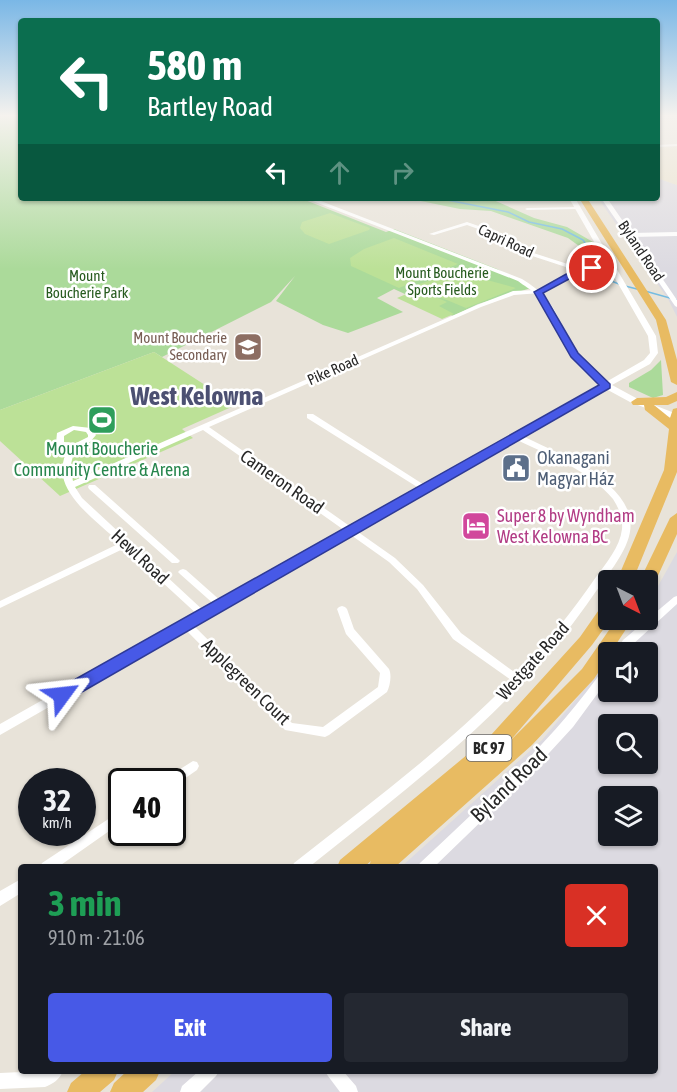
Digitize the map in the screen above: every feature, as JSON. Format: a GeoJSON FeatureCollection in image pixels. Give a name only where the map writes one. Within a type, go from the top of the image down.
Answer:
{"type":"FeatureCollection","features":[{"type":"Feature","properties":{"kind":"highway"},"geometry":{"type":"LineString","coordinates":[[585,201],[677,335]]}},
{"type":"Feature","properties":{"kind":"highway"},"geometry":{"type":"LineString","coordinates":[[593,201],[647,291],[661,320],[677,382]]}},
{"type":"Feature","properties":{"kind":"highway"},"geometry":{"type":"LineString","coordinates":[[637,402],[668,401],[677,396]]}},
{"type":"Feature","properties":{"kind":"highway"},"geometry":{"type":"LineString","coordinates":[[650,407],[676,421]]}},
{"type":"Feature","properties":{"kind":"highway"},"geometry":{"type":"LineString","coordinates":[[629,570],[671,470],[677,412]]}},
{"type":"Feature","properties":{"kind":"highway"},"geometry":{"type":"LineString","coordinates":[[653,570],[677,518]]}},
{"type":"Feature","properties":{"kind":"highway","name":"BC 97"},"geometry":{"type":"LineString","coordinates":[[352,864],[498,741],[586,641],[598,624]]}},
{"type":"Feature","properties":{"kind":"highway","name":"BC 97"},"geometry":{"type":"LineString","coordinates":[[382,864],[525,739],[588,674],[617,630]]}},
{"type":"Feature","properties":{"kind":"highway"},"geometry":{"type":"LineString","coordinates":[[80,1092],[101,1074]]}},
{"type":"Feature","properties":{"kind":"highway"},"geometry":{"type":"LineString","coordinates":[[123,1092],[144,1074]]}},
{"type":"Feature","properties":{"kind":"street"},"geometry":{"type":"LineString","coordinates":[[316,201],[495,269],[538,292],[574,355],[606,386],[650,407]]}},
{"type":"Feature","properties":{"kind":"street"},"geometry":{"type":"LineString","coordinates":[[0,730],[647,362],[654,353],[652,336],[574,201]]}},
{"type":"Feature","properties":{"kind":"street","name":"Byland Road"},"geometry":{"type":"LineString","coordinates":[[606,201],[674,300]]}},
{"type":"Feature","properties":{"kind":"street"},"geometry":{"type":"LineString","coordinates":[[527,209],[578,208]]}},
{"type":"Feature","properties":{"kind":"street","name":"Capri Road"},"geometry":{"type":"LineString","coordinates":[[432,234],[466,223],[500,235],[519,250],[580,270]]}},
{"type":"Feature","properties":{"kind":"street"},"geometry":{"type":"LineString","coordinates":[[631,235],[677,234]]}},
{"type":"Feature","properties":{"kind":"street","name":"Capri Road"},"geometry":{"type":"LineString","coordinates":[[538,292],[580,270],[595,267]]}},
{"type":"Feature","properties":{"kind":"street","name":"Pike Road"},"geometry":{"type":"LineString","coordinates":[[69,486],[502,297],[513,293],[538,292]]}},
{"type":"Feature","properties":{"kind":"street"},"geometry":{"type":"LineString","coordinates":[[310,416],[425,488]]}},
{"type":"Feature","properties":{"kind":"street","name":"Cameron Road"},"geometry":{"type":"LineString","coordinates":[[204,427],[392,560],[420,586],[457,636],[518,680]]}},
{"type":"Feature","properties":{"kind":"street","name":"Westgate Road"},"geometry":{"type":"LineString","coordinates":[[303,864],[440,754],[518,680],[569,621],[596,585],[622,543],[626,523],[619,502],[603,484],[518,437]]}},
{"type":"Feature","properties":{"kind":"street"},"geometry":{"type":"LineString","coordinates":[[69,486],[65,467],[72,446]]}},
{"type":"Feature","properties":{"kind":"street","name":"Hewl Road"},"geometry":{"type":"LineString","coordinates":[[69,486],[79,500],[202,614]]}},
{"type":"Feature","properties":{"kind":"street","name":"Hewl Road"},"geometry":{"type":"LineString","coordinates":[[92,487],[175,561]]}},
{"type":"Feature","properties":{"kind":"street"},"geometry":{"type":"LineString","coordinates":[[0,605],[124,542],[140,530]]}},
{"type":"Feature","properties":{"kind":"street","name":"Hewl Road"},"geometry":{"type":"LineString","coordinates":[[183,572],[219,604]]}},
{"type":"Feature","properties":{"kind":"street"},"geometry":{"type":"LineString","coordinates":[[628,642],[677,599]]}},
{"type":"Feature","properties":{"kind":"street"},"geometry":{"type":"LineString","coordinates":[[667,608],[677,614]]}},
{"type":"Feature","properties":{"kind":"street","name":"Applegreen Court"},"geometry":{"type":"LineString","coordinates":[[185,624],[289,727],[325,732],[383,689],[384,672],[350,631],[342,609]]}},
{"type":"Feature","properties":{"kind":"street","name":"Byland Road"},"geometry":{"type":"LineString","coordinates":[[427,864],[551,744],[598,687]]}},
{"type":"Feature","properties":{"kind":"street"},"geometry":{"type":"LineString","coordinates":[[186,771],[193,766]]}},
{"type":"Feature","properties":{"kind":"street"},"geometry":{"type":"LineString","coordinates":[[51,864],[108,825]]}},
{"type":"Feature","properties":{"kind":"street"},"geometry":{"type":"LineString","coordinates":[[0,899],[18,887]]}},
{"type":"Feature","properties":{"kind":"street"},"geometry":{"type":"LineString","coordinates":[[0,1081],[45,1079],[51,1074]]}},
{"type":"Feature","properties":{"kind":"street"},"geometry":{"type":"LineString","coordinates":[[188,1092],[207,1074]]}},
{"type":"Feature","properties":{"kind":"street"},"geometry":{"type":"LineString","coordinates":[[335,1074],[350,1092]]}},
{"type":"Feature","properties":{"kind":"shaded area"},"geometry":{"type":"Polygon","coordinates":[[[660,167],[677,167],[677,185],[660,179],[660,167]]]}},
{"type":"Feature","properties":{"kind":"shaded area"},"geometry":{"type":"Polygon","coordinates":[[[660,179],[677,185],[677,317],[668,299],[600,201],[660,201],[660,179]]]}},
{"type":"Feature","properties":{"kind":"shaded area"},"geometry":{"type":"Polygon","coordinates":[[[677,552],[677,1092],[152,1092],[172,1074],[658,1074],[658,864],[404,864],[542,740],[598,673],[598,702],[658,702],[658,642],[622,642],[632,630],[658,630],[658,586],[677,552]]]}},
{"type":"Feature","properties":{"kind":"green space","name":"Mount Boucherie Park"},"geometry":{"type":"Polygon","coordinates":[[[0,167],[18,167],[18,201],[308,201],[386,232],[394,229],[497,269],[531,288],[478,304],[453,316],[394,289],[377,298],[403,312],[348,333],[323,325],[276,301],[295,276],[271,302],[162,357],[154,352],[0,410],[0,167]]]}},
{"type":"Feature","properties":{"kind":"green space"},"geometry":{"type":"Polygon","coordinates":[[[421,201],[496,201],[534,218],[567,227],[593,242],[604,264],[568,238],[491,211],[460,209],[421,201]]]}},
{"type":"Feature","properties":{"kind":"green space"},"geometry":{"type":"Polygon","coordinates":[[[330,213],[370,228],[329,244],[305,234],[300,228],[302,222],[330,213]]]}},
{"type":"Feature","properties":{"kind":"green space"},"geometry":{"type":"Polygon","coordinates":[[[394,238],[458,264],[399,288],[351,266],[350,258],[364,249],[394,238]]]}},
{"type":"Feature","properties":{"kind":"green space","name":"Mount Boucherie Sports Fields"},"geometry":{"type":"Polygon","coordinates":[[[476,277],[516,288],[466,308],[413,286],[438,278],[476,277]]]}},
{"type":"Feature","properties":{"kind":"green space"},"geometry":{"type":"Polygon","coordinates":[[[418,289],[447,302],[439,306],[454,314],[442,319],[397,298],[418,289]]]}},
{"type":"Feature","properties":{"kind":"green space","name":"Mount Boucherie Community Centre & Arena"},"geometry":{"type":"Polygon","coordinates":[[[154,352],[236,405],[182,429],[193,438],[60,496],[0,441],[0,410],[154,352]]]}},
{"type":"Feature","properties":{"kind":"green space"},"geometry":{"type":"Polygon","coordinates":[[[661,360],[663,395],[653,398],[629,387],[629,383],[651,370],[661,360]]]}},
{"type":"Feature","properties":{"kind":"waterway"},"geometry":{"type":"LineString","coordinates":[[452,201],[508,212],[529,222],[562,229],[583,240],[602,268],[606,279],[619,284]]}},
{"type":"Feature","properties":{"kind":"waterway"},"geometry":{"type":"LineString","coordinates":[[625,286],[637,289]]}},
{"type":"Feature","properties":{"kind":"waterway"},"geometry":{"type":"LineString","coordinates":[[645,291],[677,300]]}},
{"type":"Feature","properties":{"kind":"place","name":"Mount Boucherie Secondary"},"geometry":{"type":"Point","coordinates":[248,347]}},
{"type":"Feature","properties":{"kind":"place","name":"Mount Boucherie Community Centre & Arena"},"geometry":{"type":"Point","coordinates":[102,420]}},
{"type":"Feature","properties":{"kind":"place","name":"Okanagani Magyar Ház"},"geometry":{"type":"Point","coordinates":[516,468]}},
{"type":"Feature","properties":{"kind":"place","name":"Super 8 by Wyndham West Kelowna BC"},"geometry":{"type":"Point","coordinates":[476,526]}},
{"type":"Feature","properties":{"kind":"district","name":"West Kelowna"},"geometry":{"type":"Point","coordinates":[197,396]}},
{"type":"Feature","properties":{"kind":"route"},"geometry":{"type":"LineString","coordinates":[[62,695],[606,386],[574,355],[538,292],[580,270],[592,268]]}}]}
